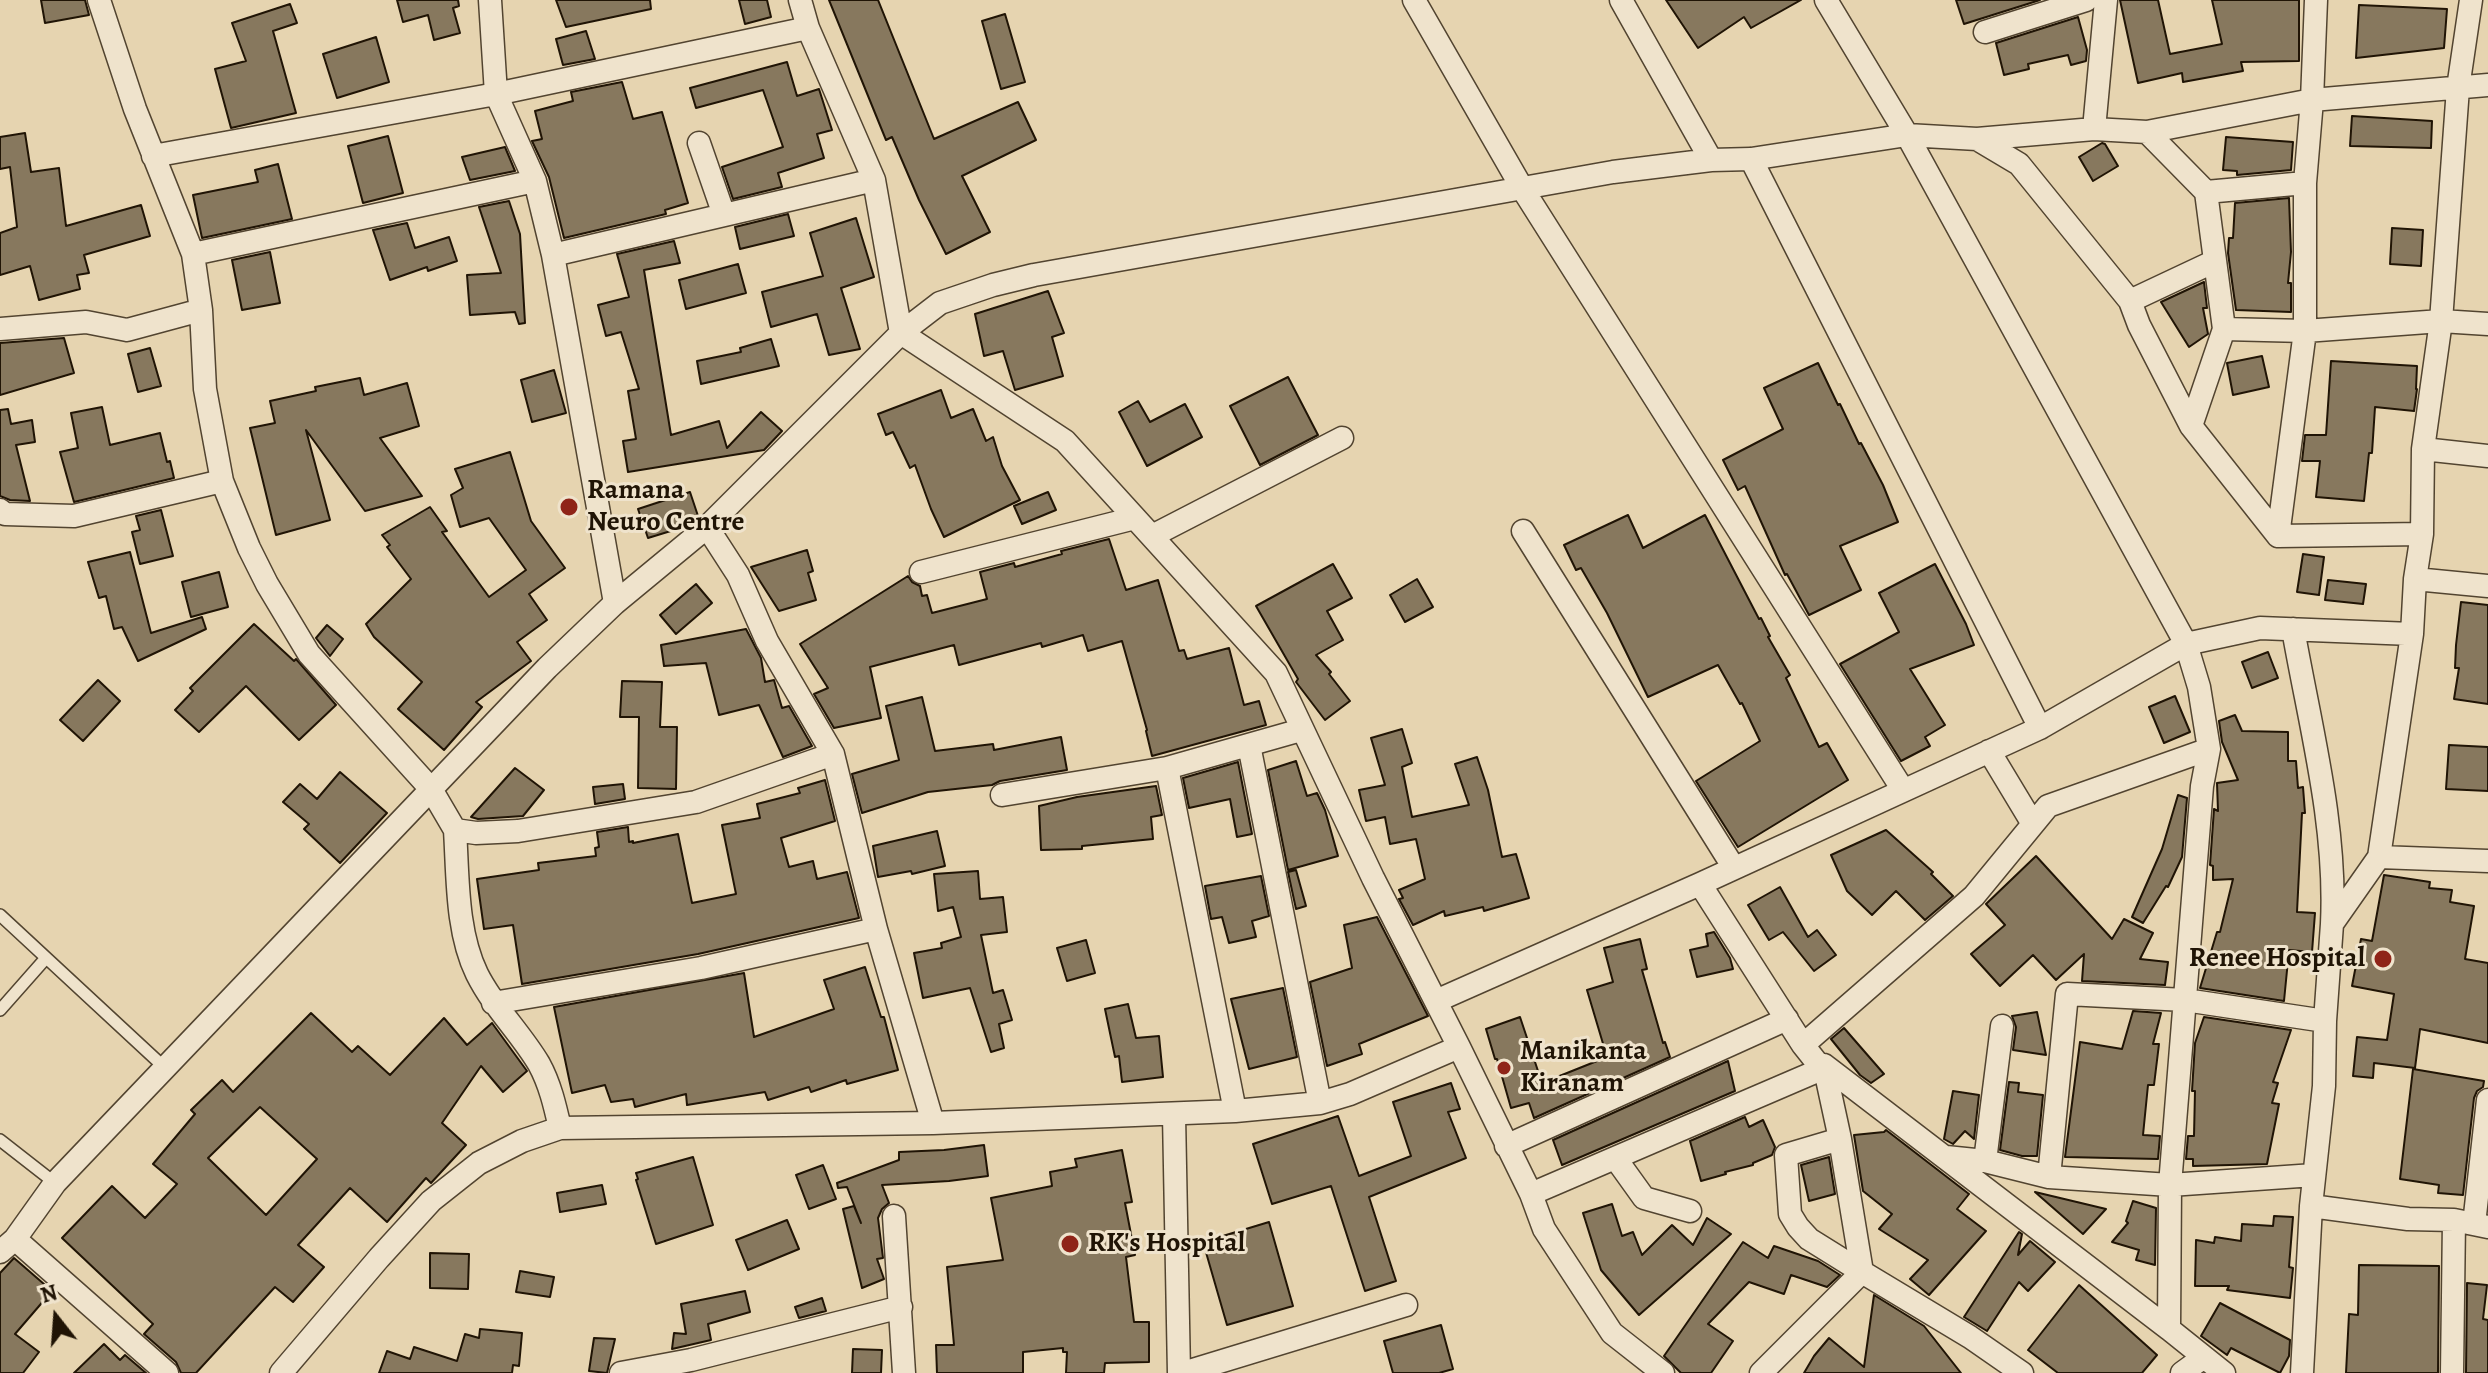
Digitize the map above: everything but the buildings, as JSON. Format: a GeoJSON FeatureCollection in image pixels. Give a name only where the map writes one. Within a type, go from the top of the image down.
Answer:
{"type":"FeatureCollection","features":[{"type":"Feature","properties":{"kind":"street"},"geometry":{"type":"LineString","coordinates":[[99,0],[153,156],[193,254],[201,310],[205,389],[222,481],[249,548],[309,654],[431,789],[455,830],[461,917],[475,970],[493,1003],[539,1065],[553,1096],[560,1128]]}},
{"type":"Feature","properties":{"kind":"street"},"geometry":{"type":"LineString","coordinates":[[490,0],[496,94],[535,181],[553,255],[615,603]]}},
{"type":"Feature","properties":{"kind":"street"},"geometry":{"type":"LineString","coordinates":[[800,0],[808,28],[874,180],[901,333],[1065,441],[1276,673],[1373,878],[1531,1194],[1544,1229],[1612,1333],[1663,1373]]}},
{"type":"Feature","properties":{"kind":"street"},"geometry":{"type":"LineString","coordinates":[[1414,0],[1522,188],[1903,790]]}},
{"type":"Feature","properties":{"kind":"street"},"geometry":{"type":"LineString","coordinates":[[1621,0],[1711,160]]}},
{"type":"Feature","properties":{"kind":"street"},"geometry":{"type":"LineString","coordinates":[[1826,0],[1907,135],[2186,644],[2199,687],[2209,749],[2202,786],[2170,1185],[2169,1329]]}},
{"type":"Feature","properties":{"kind":"street"},"geometry":{"type":"LineString","coordinates":[[1985,32],[2086,0]]}},
{"type":"Feature","properties":{"kind":"street"},"geometry":{"type":"LineString","coordinates":[[2094,129],[2106,0]]}},
{"type":"Feature","properties":{"kind":"street"},"geometry":{"type":"LineString","coordinates":[[2278,536],[2305,331],[2305,183],[2316,0]]}},
{"type":"Feature","properties":{"kind":"street"},"geometry":{"type":"LineString","coordinates":[[2332,924],[2379,857],[2412,634],[2415,579],[2422,534],[2423,449],[2441,321],[2458,88],[2471,0]]}},
{"type":"Feature","properties":{"kind":"street"},"geometry":{"type":"LineString","coordinates":[[153,156],[496,94],[808,28]]}},
{"type":"Feature","properties":{"kind":"street"},"geometry":{"type":"LineString","coordinates":[[167,1373],[7,1246],[55,1183],[547,668],[615,603],[707,527],[901,333],[940,303],[1034,275],[1613,172],[1711,160],[1751,159],[1907,135],[1977,139],[2094,129],[2147,132],[2312,100],[2488,85]]}},
{"type":"Feature","properties":{"kind":"street"},"geometry":{"type":"LineString","coordinates":[[2147,132],[2206,192],[2224,329],[2191,426]]}},
{"type":"Feature","properties":{"kind":"street"},"geometry":{"type":"LineString","coordinates":[[1977,139],[2019,164],[2130,301],[2139,325],[2191,426],[2278,536]]}},
{"type":"Feature","properties":{"kind":"street"},"geometry":{"type":"LineString","coordinates":[[699,143],[724,215]]}},
{"type":"Feature","properties":{"kind":"street"},"geometry":{"type":"LineString","coordinates":[[1751,159],[2040,728]]}},
{"type":"Feature","properties":{"kind":"street"},"geometry":{"type":"LineString","coordinates":[[553,255],[874,180]]}},
{"type":"Feature","properties":{"kind":"street"},"geometry":{"type":"LineString","coordinates":[[193,254],[535,181]]}},
{"type":"Feature","properties":{"kind":"street"},"geometry":{"type":"LineString","coordinates":[[2206,192],[2305,183]]}},
{"type":"Feature","properties":{"kind":"street"},"geometry":{"type":"LineString","coordinates":[[2130,301],[2215,261]]}},
{"type":"Feature","properties":{"kind":"street"},"geometry":{"type":"LineString","coordinates":[[0,329],[86,322],[127,330],[201,310]]}},
{"type":"Feature","properties":{"kind":"street"},"geometry":{"type":"LineString","coordinates":[[2224,329],[2305,331],[2441,321],[2488,324]]}},
{"type":"Feature","properties":{"kind":"street"},"geometry":{"type":"LineString","coordinates":[[1152,536],[1342,438]]}},
{"type":"Feature","properties":{"kind":"street"},"geometry":{"type":"LineString","coordinates":[[2423,449],[2488,456]]}},
{"type":"Feature","properties":{"kind":"street"},"geometry":{"type":"LineString","coordinates":[[0,510],[5,514],[74,516],[222,481]]}},
{"type":"Feature","properties":{"kind":"street"},"geometry":{"type":"LineString","coordinates":[[921,572],[1135,518]]}},
{"type":"Feature","properties":{"kind":"street"},"geometry":{"type":"LineString","coordinates":[[707,527],[738,575],[767,641],[833,754],[876,929],[933,1123]]}},
{"type":"Feature","properties":{"kind":"street"},"geometry":{"type":"LineString","coordinates":[[1523,531],[1734,868]]}},
{"type":"Feature","properties":{"kind":"street"},"geometry":{"type":"LineString","coordinates":[[2278,536],[2422,534]]}},
{"type":"Feature","properties":{"kind":"street"},"geometry":{"type":"LineString","coordinates":[[2415,579],[2488,586]]}},
{"type":"Feature","properties":{"kind":"street"},"geometry":{"type":"LineString","coordinates":[[1436,1001],[2040,728],[2186,644],[2260,628],[2412,634]]}},
{"type":"Feature","properties":{"kind":"street"},"geometry":{"type":"LineString","coordinates":[[2293,629],[2327,817],[2334,892],[2324,1086],[2311,1206],[2302,1373]]}},
{"type":"Feature","properties":{"kind":"street"},"geometry":{"type":"LineString","coordinates":[[1002,795],[1167,768],[1301,730]]}},
{"type":"Feature","properties":{"kind":"street"},"geometry":{"type":"LineString","coordinates":[[1249,745],[1320,1103]]}},
{"type":"Feature","properties":{"kind":"street"},"geometry":{"type":"LineString","coordinates":[[1803,1045],[1974,896],[2048,806],[2209,749]]}},
{"type":"Feature","properties":{"kind":"street"},"geometry":{"type":"LineString","coordinates":[[1989,751],[2033,824]]}},
{"type":"Feature","properties":{"kind":"street"},"geometry":{"type":"LineString","coordinates":[[455,830],[476,833],[518,831],[696,802],[833,754]]}},
{"type":"Feature","properties":{"kind":"street"},"geometry":{"type":"LineString","coordinates":[[1167,768],[1235,1111]]}},
{"type":"Feature","properties":{"kind":"street"},"geometry":{"type":"LineString","coordinates":[[2379,857],[2488,861]]}},
{"type":"Feature","properties":{"kind":"street"},"geometry":{"type":"LineString","coordinates":[[1700,884],[1803,1045],[1823,1067],[2224,1373]]}},
{"type":"Feature","properties":{"kind":"street"},"geometry":{"type":"LineString","coordinates":[[493,1003],[701,968],[876,929]]}},
{"type":"Feature","properties":{"kind":"street"},"geometry":{"type":"LineString","coordinates":[[2049,1177],[2067,994],[2185,1000],[2325,1021]]}},
{"type":"Feature","properties":{"kind":"street"},"geometry":{"type":"LineString","coordinates":[[1506,1146],[1787,1019]]}},
{"type":"Feature","properties":{"kind":"street"},"geometry":{"type":"LineString","coordinates":[[1985,1161],[2002,1026]]}},
{"type":"Feature","properties":{"kind":"street"},"geometry":{"type":"LineString","coordinates":[[281,1373],[431,1201],[479,1163],[522,1141],[560,1128],[933,1123],[1235,1111],[1320,1103],[1350,1094],[1459,1047]]}},
{"type":"Feature","properties":{"kind":"street"},"geometry":{"type":"LineString","coordinates":[[1823,1067],[1840,1139],[1862,1272]]}},
{"type":"Feature","properties":{"kind":"street"},"geometry":{"type":"LineString","coordinates":[[1531,1194],[1823,1067]]}},
{"type":"Feature","properties":{"kind":"street"},"geometry":{"type":"LineString","coordinates":[[2452,1373],[2488,1100]]}},
{"type":"Feature","properties":{"kind":"street"},"geometry":{"type":"LineString","coordinates":[[1174,1115],[1181,1373],[1406,1305]]}},
{"type":"Feature","properties":{"kind":"street"},"geometry":{"type":"LineString","coordinates":[[1840,1139],[1786,1155],[1790,1214],[1798,1227],[1809,1239],[1970,1337],[2022,1373]]}},
{"type":"Feature","properties":{"kind":"street"},"geometry":{"type":"LineString","coordinates":[[1943,1157],[1985,1161],[2049,1177],[2170,1185],[2314,1175]]}},
{"type":"Feature","properties":{"kind":"street"},"geometry":{"type":"LineString","coordinates":[[1616,1159],[1644,1198],[1690,1211]]}},
{"type":"Feature","properties":{"kind":"street"},"geometry":{"type":"LineString","coordinates":[[2311,1206],[2472,1224]]}},
{"type":"Feature","properties":{"kind":"street"},"geometry":{"type":"LineString","coordinates":[[894,1216],[904,1373]]}},
{"type":"Feature","properties":{"kind":"street"},"geometry":{"type":"LineString","coordinates":[[1761,1373],[1862,1272]]}},
{"type":"Feature","properties":{"kind":"street"},"geometry":{"type":"LineString","coordinates":[[621,1373],[691,1360],[901,1307]]}},
{"type":"Feature","properties":{"kind":"street"},"geometry":{"type":"LineString","coordinates":[[2182,1373],[2204,1357]]}},
{"type":"Feature","properties":{"kind":"lane"},"geometry":{"type":"LineString","coordinates":[[0,915],[164,1067]]}},
{"type":"Feature","properties":{"kind":"lane"},"geometry":{"type":"LineString","coordinates":[[0,1010],[46,958]]}},
{"type":"Feature","properties":{"kind":"lane"},"geometry":{"type":"LineString","coordinates":[[0,1140],[55,1183]]}},
{"type":"Feature","properties":{"kind":"place","name":"Ramana Neuro Centre"},"geometry":{"type":"Point","coordinates":[569,507]}},
{"type":"Feature","properties":{"kind":"place","name":"Renee Hospital"},"geometry":{"type":"Point","coordinates":[2383,959]}},
{"type":"Feature","properties":{"kind":"place","name":"Manikanta Kiranam"},"geometry":{"type":"Point","coordinates":[1504,1068]}},
{"type":"Feature","properties":{"kind":"place","name":"RK's Hospital"},"geometry":{"type":"Point","coordinates":[1070,1244]}}]}
